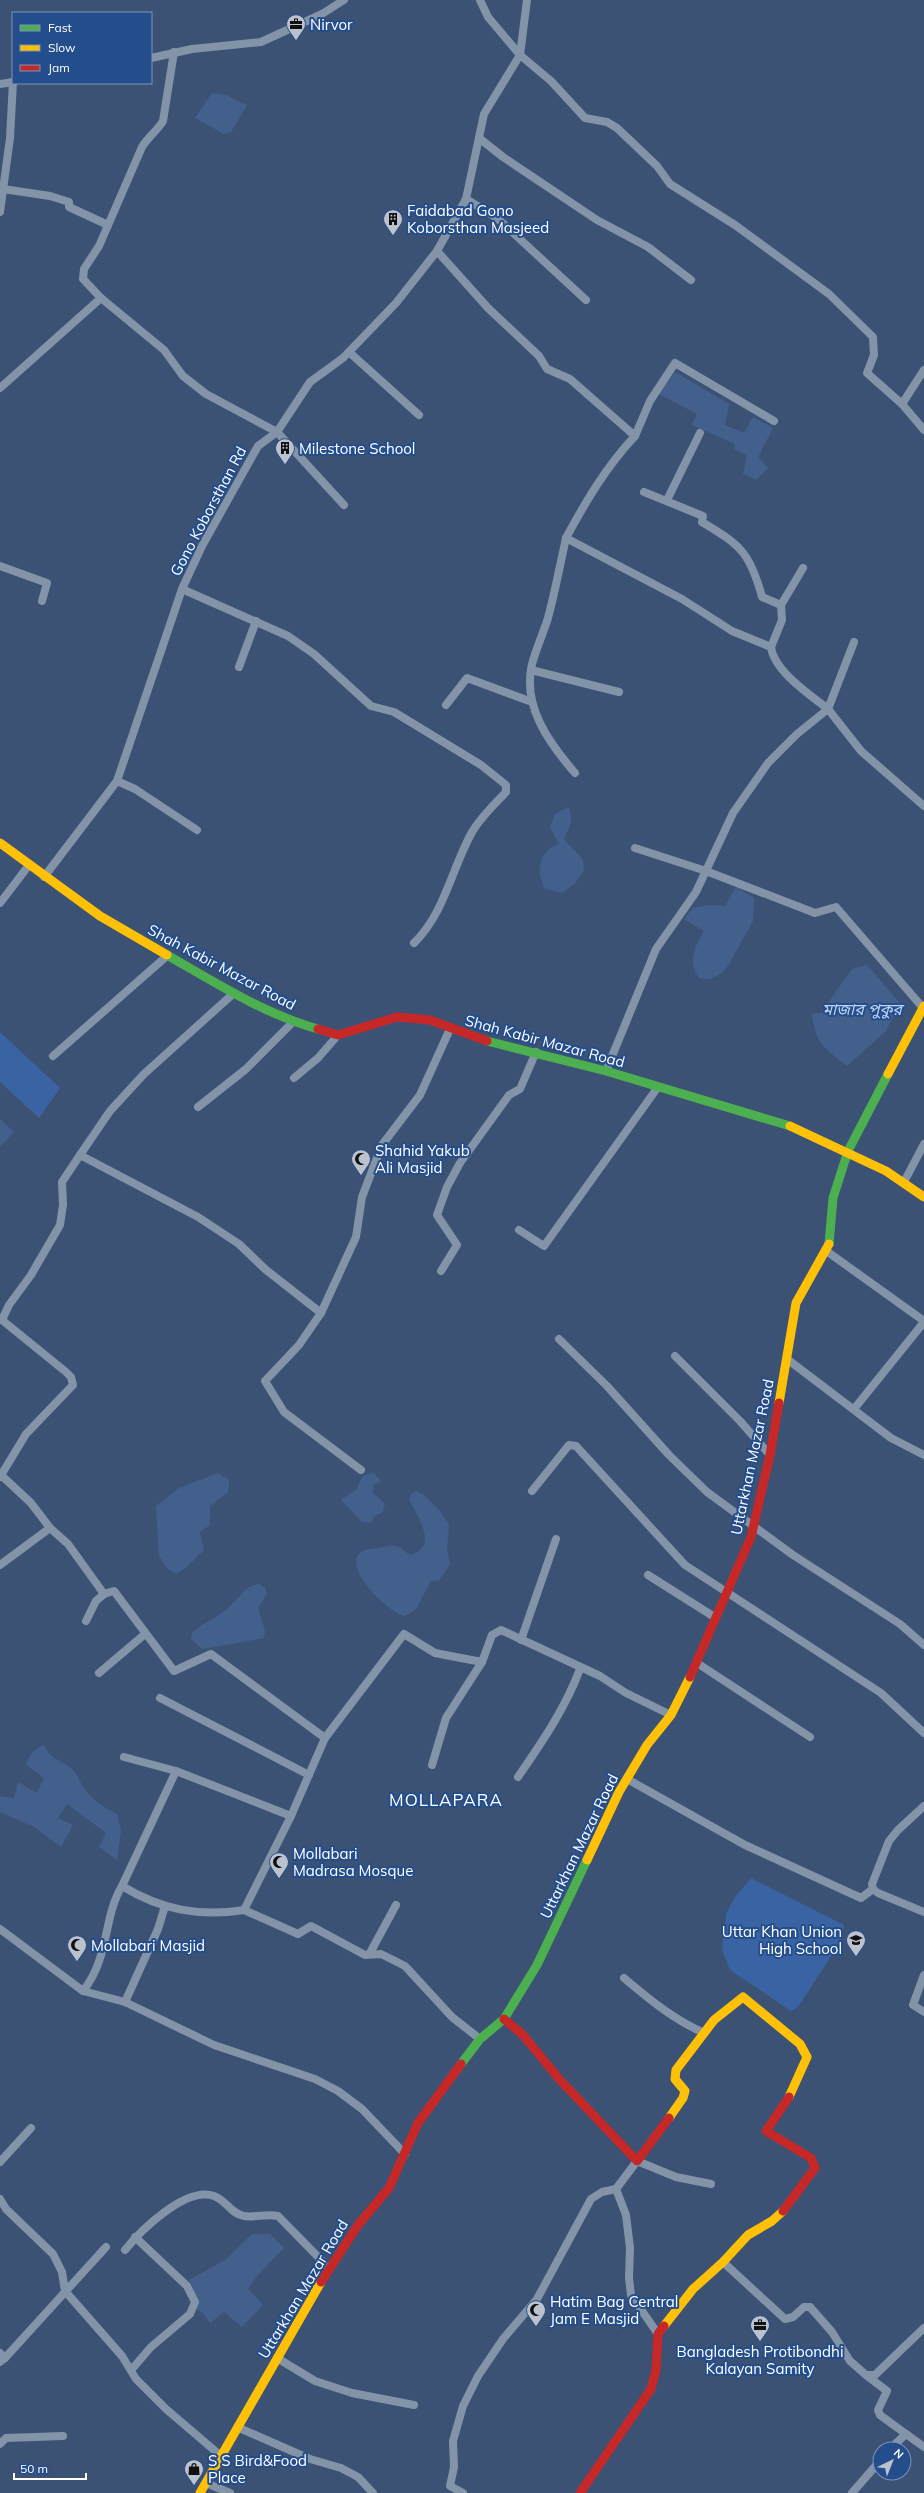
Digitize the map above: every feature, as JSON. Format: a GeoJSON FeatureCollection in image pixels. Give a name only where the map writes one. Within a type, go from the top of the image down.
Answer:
{"type":"FeatureCollection","features":[{"type":"Feature","properties":{"kind":"street"},"geometry":{"type":"LineString","coordinates":[[152,58],[174,52],[261,42],[322,14],[344,0]]}},
{"type":"Feature","properties":{"kind":"street"},"geometry":{"type":"LineString","coordinates":[[480,0],[488,17],[520,55],[551,81],[585,118],[607,122],[617,128],[657,166],[670,184],[735,225],[829,294],[873,337],[874,355],[867,373],[902,404],[924,430]]}},
{"type":"Feature","properties":{"kind":"street","name":"Gono Koborsthan Rd"},"geometry":{"type":"LineString","coordinates":[[44,877],[117,781],[182,589],[202,546],[258,446],[277,432],[310,382],[349,352],[396,304],[437,251],[466,199],[484,114],[520,55],[528,0]]}},
{"type":"Feature","properties":{"kind":"street"},"geometry":{"type":"LineString","coordinates":[[174,52],[163,121],[157,130],[147,138],[142,147],[108,225],[82,274],[83,279],[101,298],[164,350],[183,376],[206,394],[277,432],[344,504]]}},
{"type":"Feature","properties":{"kind":"street"},"geometry":{"type":"LineString","coordinates":[[0,84],[12,82]]}},
{"type":"Feature","properties":{"kind":"street"},"geometry":{"type":"LineString","coordinates":[[0,212],[10,138],[13,84]]}},
{"type":"Feature","properties":{"kind":"street"},"geometry":{"type":"LineString","coordinates":[[479,138],[503,157],[597,220],[648,247],[691,280]]}},
{"type":"Feature","properties":{"kind":"street"},"geometry":{"type":"LineString","coordinates":[[3,189],[50,196],[69,202],[69,207],[108,225]]}},
{"type":"Feature","properties":{"kind":"street"},"geometry":{"type":"LineString","coordinates":[[466,199],[497,218],[586,300]]}},
{"type":"Feature","properties":{"kind":"street"},"geometry":{"type":"LineString","coordinates":[[437,251],[488,308],[534,351],[547,369],[570,378],[635,436]]}},
{"type":"Feature","properties":{"kind":"street"},"geometry":{"type":"LineString","coordinates":[[0,388],[54,342],[101,298]]}},
{"type":"Feature","properties":{"kind":"street"},"geometry":{"type":"LineString","coordinates":[[349,352],[419,415]]}},
{"type":"Feature","properties":{"kind":"street"},"geometry":{"type":"LineString","coordinates":[[575,773],[555,749],[533,709],[529,682],[531,670],[548,618],[566,538],[587,498],[612,460],[635,436],[650,401],[675,363],[774,421]]}},
{"type":"Feature","properties":{"kind":"street"},"geometry":{"type":"LineString","coordinates":[[902,404],[924,370]]}},
{"type":"Feature","properties":{"kind":"street"},"geometry":{"type":"LineString","coordinates":[[667,500],[700,433]]}},
{"type":"Feature","properties":{"kind":"street"},"geometry":{"type":"LineString","coordinates":[[644,492],[667,500],[703,516],[702,522],[740,547],[747,556],[762,597],[781,605]]}},
{"type":"Feature","properties":{"kind":"street"},"geometry":{"type":"LineString","coordinates":[[566,538],[682,599],[732,631],[771,647]]}},
{"type":"Feature","properties":{"kind":"street"},"geometry":{"type":"LineString","coordinates":[[0,566],[47,583],[42,601]]}},
{"type":"Feature","properties":{"kind":"street"},"geometry":{"type":"LineString","coordinates":[[803,568],[781,605],[782,620],[771,647],[772,653],[779,665],[797,685],[828,709],[861,751],[924,806]]}},
{"type":"Feature","properties":{"kind":"street"},"geometry":{"type":"LineString","coordinates":[[182,589],[288,636],[314,654],[371,706],[394,712],[481,765],[506,785],[506,792],[471,833],[446,887],[438,912],[414,943]]}},
{"type":"Feature","properties":{"kind":"street"},"geometry":{"type":"LineString","coordinates":[[240,667],[256,621]]}},
{"type":"Feature","properties":{"kind":"street"},"geometry":{"type":"LineString","coordinates":[[606,1071],[656,949],[696,892],[733,813],[750,786],[768,763],[797,734],[828,709],[854,642]]}},
{"type":"Feature","properties":{"kind":"street"},"geometry":{"type":"LineString","coordinates":[[531,670],[619,692]]}},
{"type":"Feature","properties":{"kind":"street"},"geometry":{"type":"LineString","coordinates":[[446,705],[467,678],[532,702]]}},
{"type":"Feature","properties":{"kind":"street"},"geometry":{"type":"LineString","coordinates":[[117,781],[135,790],[197,830]]}},
{"type":"Feature","properties":{"kind":"street","name":"Shah Kabir Mazar Road"},"geometry":{"type":"LineString","coordinates":[[0,843],[44,877],[100,916],[234,992],[293,1022],[338,1035],[397,1017],[412,1016],[430,1020],[450,1029],[496,1045],[536,1052],[606,1071],[755,1114],[792,1127],[848,1151],[904,1182],[924,1197]]}},
{"type":"Feature","properties":{"kind":"street"},"geometry":{"type":"LineString","coordinates":[[635,848],[706,871],[815,913],[836,907],[924,1007]]}},
{"type":"Feature","properties":{"kind":"street"},"geometry":{"type":"LineString","coordinates":[[0,904],[29,865]]}},
{"type":"Feature","properties":{"kind":"street"},"geometry":{"type":"LineString","coordinates":[[53,1056],[168,955]]}},
{"type":"Feature","properties":{"kind":"street"},"geometry":{"type":"LineString","coordinates":[[104,1594],[68,1544],[50,1528],[31,1503],[0,1476],[26,1434],[73,1385],[71,1376],[2,1320],[9,1305],[31,1275],[60,1225],[63,1205],[62,1182],[68,1170],[110,1111],[144,1074],[234,992]]}},
{"type":"Feature","properties":{"kind":"street","name":"Uttarkhan Mazar Road"},"geometry":{"type":"LineString","coordinates":[[200,2493],[328,2268],[358,2225],[389,2188],[418,2123],[433,2100],[480,2039],[504,2019],[537,1965],[627,1779],[647,1745],[670,1715],[697,1663],[754,1528],[770,1455],[796,1303],[831,1240],[833,1198],[848,1151],[924,1007]]}},
{"type":"Feature","properties":{"kind":"street"},"geometry":{"type":"LineString","coordinates":[[198,1107],[246,1069],[293,1022]]}},
{"type":"Feature","properties":{"kind":"street"},"geometry":{"type":"LineString","coordinates":[[361,1470],[284,1412],[265,1381],[299,1345],[320,1313],[356,1236],[362,1197],[382,1145],[420,1095],[450,1029]]}},
{"type":"Feature","properties":{"kind":"street"},"geometry":{"type":"LineString","coordinates":[[294,1078],[318,1058],[338,1035]]}},
{"type":"Feature","properties":{"kind":"street"},"geometry":{"type":"LineString","coordinates":[[441,1271],[457,1245],[437,1215],[447,1187],[460,1163],[510,1094],[520,1089],[536,1052]]}},
{"type":"Feature","properties":{"kind":"street"},"geometry":{"type":"LineString","coordinates":[[519,1230],[544,1246],[658,1087]]}},
{"type":"Feature","properties":{"kind":"street"},"geometry":{"type":"LineString","coordinates":[[904,1182],[924,1144]]}},
{"type":"Feature","properties":{"kind":"street"},"geometry":{"type":"LineString","coordinates":[[80,1155],[198,1216],[239,1244],[265,1268],[320,1313]]}},
{"type":"Feature","properties":{"kind":"street"},"geometry":{"type":"LineString","coordinates":[[825,1250],[924,1322],[854,1409]]}},
{"type":"Feature","properties":{"kind":"street"},"geometry":{"type":"LineString","coordinates":[[559,1339],[607,1386],[669,1455],[707,1492],[754,1528],[832,1582],[900,1624],[924,1645]]}},
{"type":"Feature","properties":{"kind":"street"},"geometry":{"type":"LineString","coordinates":[[675,1356],[740,1421],[770,1455]]}},
{"type":"Feature","properties":{"kind":"street"},"geometry":{"type":"LineString","coordinates":[[787,1358],[891,1438],[924,1455]]}},
{"type":"Feature","properties":{"kind":"street"},"geometry":{"type":"LineString","coordinates":[[532,1491],[569,1445],[576,1446],[685,1565],[881,1693],[924,1733]]}},
{"type":"Feature","properties":{"kind":"street"},"geometry":{"type":"LineString","coordinates":[[0,1565],[50,1528]]}},
{"type":"Feature","properties":{"kind":"street"},"geometry":{"type":"LineString","coordinates":[[520,1640],[556,1539]]}},
{"type":"Feature","properties":{"kind":"street"},"geometry":{"type":"LineString","coordinates":[[648,1575],[716,1618]]}},
{"type":"Feature","properties":{"kind":"street"},"geometry":{"type":"LineString","coordinates":[[86,1621],[96,1601],[104,1594],[114,1591],[174,1671],[211,1654],[325,1738]]}},
{"type":"Feature","properties":{"kind":"street"},"geometry":{"type":"LineString","coordinates":[[432,1766],[446,1718],[482,1662],[495,1631],[501,1630],[580,1669],[600,1676],[626,1693],[670,1715]]}},
{"type":"Feature","properties":{"kind":"street"},"geometry":{"type":"LineString","coordinates":[[100,1673],[145,1634]]}},
{"type":"Feature","properties":{"kind":"street"},"geometry":{"type":"LineString","coordinates":[[244,1910],[291,1816],[325,1738],[404,1634],[435,1653],[482,1662]]}},
{"type":"Feature","properties":{"kind":"street"},"geometry":{"type":"LineString","coordinates":[[697,1663],[810,1737]]}},
{"type":"Feature","properties":{"kind":"street"},"geometry":{"type":"LineString","coordinates":[[518,1778],[557,1719],[570,1694],[580,1669]]}},
{"type":"Feature","properties":{"kind":"street"},"geometry":{"type":"LineString","coordinates":[[160,1698],[309,1775]]}},
{"type":"Feature","properties":{"kind":"street"},"geometry":{"type":"LineString","coordinates":[[124,1757],[176,1771],[291,1816]]}},
{"type":"Feature","properties":{"kind":"street"},"geometry":{"type":"LineString","coordinates":[[83,1991],[92,1980],[102,1956],[117,1896],[176,1771]]}},
{"type":"Feature","properties":{"kind":"street"},"geometry":{"type":"LineString","coordinates":[[627,1779],[745,1845],[861,1898],[873,1889]]}},
{"type":"Feature","properties":{"kind":"street"},"geometry":{"type":"LineString","coordinates":[[873,1889],[872,1884],[889,1841],[898,1830],[924,1806]]}},
{"type":"Feature","properties":{"kind":"street"},"geometry":{"type":"LineString","coordinates":[[122,1886],[164,1906],[191,1913],[221,1914],[244,1910],[298,1934],[311,1926],[365,1955],[370,1953],[389,1957],[405,1966],[452,2017],[480,2039]]}},
{"type":"Feature","properties":{"kind":"street"},"geometry":{"type":"LineString","coordinates":[[873,1889],[924,1912]]}},
{"type":"Feature","properties":{"kind":"street"},"geometry":{"type":"LineString","coordinates":[[370,1953],[396,1905]]}},
{"type":"Feature","properties":{"kind":"street"},"geometry":{"type":"LineString","coordinates":[[125,2002],[158,1930],[164,1906]]}},
{"type":"Feature","properties":{"kind":"street"},"geometry":{"type":"LineString","coordinates":[[0,1929],[83,1991],[125,2002],[214,2045],[315,2079],[338,2091],[362,2109],[405,2154]]}},
{"type":"Feature","properties":{"kind":"street"},"geometry":{"type":"LineString","coordinates":[[924,1975],[912,2005],[924,2012]]}},
{"type":"Feature","properties":{"kind":"street"},"geometry":{"type":"LineString","coordinates":[[624,1978],[660,2009],[680,2022],[704,2033]]}},
{"type":"Feature","properties":{"kind":"street"},"geometry":{"type":"LineString","coordinates":[[463,2493],[450,2486],[454,2467],[453,2441],[463,2406],[478,2376],[503,2339],[537,2299],[591,2199],[602,2192],[616,2188],[683,2098],[685,2091],[675,2079],[676,2070],[720,2014],[743,1997],[800,2044],[807,2057],[798,2072],[796,2081],[788,2098],[766,2131],[811,2158],[815,2168],[783,2211],[772,2221],[748,2235],[723,2262],[694,2288],[658,2334],[656,2370],[651,2389],[580,2493]]}},
{"type":"Feature","properties":{"kind":"street"},"geometry":{"type":"LineString","coordinates":[[504,2019],[519,2028],[544,2061],[596,2122],[637,2161],[676,2177],[711,2184]]}},
{"type":"Feature","properties":{"kind":"street"},"geometry":{"type":"LineString","coordinates":[[0,2162],[31,2128]]}},
{"type":"Feature","properties":{"kind":"street"},"geometry":{"type":"LineString","coordinates":[[616,2188],[626,2215],[630,2248],[629,2278],[631,2295],[658,2334]]}},
{"type":"Feature","properties":{"kind":"street"},"geometry":{"type":"LineString","coordinates":[[125,2250],[135,2237],[147,2226],[181,2202],[202,2196],[213,2196],[221,2200],[237,2214],[252,2217],[269,2214],[278,2216],[328,2268]]}},
{"type":"Feature","properties":{"kind":"street"},"geometry":{"type":"LineString","coordinates":[[0,2199],[6,2209],[53,2254],[62,2272],[66,2291],[132,2370],[136,2379],[161,2404],[221,2456]]}},
{"type":"Feature","properties":{"kind":"street"},"geometry":{"type":"LineString","coordinates":[[132,2370],[151,2347],[190,2314],[194,2302],[187,2286],[135,2237]]}},
{"type":"Feature","properties":{"kind":"street"},"geometry":{"type":"LineString","coordinates":[[2,2357],[106,2247]]}},
{"type":"Feature","properties":{"kind":"street"},"geometry":{"type":"LineString","coordinates":[[723,2262],[785,2319],[793,2317],[804,2307],[810,2307],[832,2332],[855,2366],[866,2376],[887,2390],[878,2410],[880,2415],[924,2447]]}},
{"type":"Feature","properties":{"kind":"street"},"geometry":{"type":"LineString","coordinates":[[866,2376],[875,2375],[924,2328]]}},
{"type":"Feature","properties":{"kind":"street"},"geometry":{"type":"LineString","coordinates":[[277,2358],[322,2383],[352,2393],[414,2405]]}},
{"type":"Feature","properties":{"kind":"street"},"geometry":{"type":"LineString","coordinates":[[237,2427],[310,2459],[341,2468],[358,2477],[373,2493]]}},
{"type":"Feature","properties":{"kind":"street"},"geometry":{"type":"LineString","coordinates":[[899,2441],[906,2434]]}},
{"type":"Feature","properties":{"kind":"street"},"geometry":{"type":"LineString","coordinates":[[0,2444],[6,2438],[63,2436]]}},
{"type":"Feature","properties":{"kind":"street"},"geometry":{"type":"LineString","coordinates":[[852,2493],[872,2470]]}},
{"type":"Feature","properties":{"kind":"street"},"geometry":{"type":"LineString","coordinates":[[206,2483],[230,2493]]}},
{"type":"Feature","properties":{"kind":"shaded area"},"geometry":{"type":"Polygon","coordinates":[[[0,1032],[60,1088],[39,1118],[0,1082],[0,1032]]]}},
{"type":"Feature","properties":{"kind":"shaded area"},"geometry":{"type":"Polygon","coordinates":[[[751,1878],[844,1925],[841,1941],[798,2007],[791,2011],[730,1970],[722,1950],[726,1914],[735,1897],[751,1878]]]}},
{"type":"Feature","properties":{"kind":"water"},"geometry":{"type":"Polygon","coordinates":[[[212,93],[226,95],[247,105],[231,132],[224,134],[195,118],[212,93]]]}},
{"type":"Feature","properties":{"kind":"water"},"geometry":{"type":"Polygon","coordinates":[[[675,372],[729,404],[725,425],[744,433],[753,417],[773,428],[758,457],[768,468],[756,480],[743,474],[747,455],[734,449],[735,444],[692,425],[697,414],[659,394],[675,372]]]}},
{"type":"Feature","properties":{"kind":"water"},"geometry":{"type":"Polygon","coordinates":[[[568,807],[571,819],[564,839],[583,860],[584,870],[575,883],[562,893],[544,888],[540,875],[540,868],[543,856],[552,847],[559,844],[550,827],[555,814],[568,807]]]}},
{"type":"Feature","properties":{"kind":"water"},"geometry":{"type":"Polygon","coordinates":[[[736,887],[754,898],[753,921],[723,972],[711,979],[699,978],[693,966],[693,960],[695,948],[704,931],[684,919],[693,908],[709,905],[725,906],[736,887]]]}},
{"type":"Feature","properties":{"kind":"water","name":"মাজার পুকুর"},"geometry":{"type":"Polygon","coordinates":[[[867,965],[900,1003],[886,1031],[847,1066],[822,1044],[816,1033],[812,1014],[826,1012],[828,1003],[852,969],[867,965]]]}},
{"type":"Feature","properties":{"kind":"water"},"geometry":{"type":"Polygon","coordinates":[[[0,1119],[14,1132],[0,1147],[0,1119]]]}},
{"type":"Feature","properties":{"kind":"water"},"geometry":{"type":"Polygon","coordinates":[[[373,1472],[381,1481],[373,1485],[373,1493],[385,1504],[382,1513],[374,1516],[371,1523],[362,1522],[341,1500],[356,1490],[363,1476],[373,1472]]]}},
{"type":"Feature","properties":{"kind":"water"},"geometry":{"type":"Polygon","coordinates":[[[218,1473],[229,1480],[228,1492],[210,1506],[210,1525],[200,1532],[204,1550],[187,1567],[176,1574],[167,1568],[159,1556],[156,1506],[179,1488],[218,1473]]]}},
{"type":"Feature","properties":{"kind":"water"},"geometry":{"type":"Polygon","coordinates":[[[416,1491],[425,1496],[440,1511],[449,1525],[447,1549],[450,1564],[440,1580],[431,1581],[416,1609],[405,1616],[396,1613],[374,1594],[364,1582],[358,1570],[356,1559],[362,1551],[388,1546],[397,1547],[411,1555],[420,1551],[424,1545],[424,1530],[409,1499],[412,1493],[416,1491]]]}},
{"type":"Feature","properties":{"kind":"water"},"geometry":{"type":"Polygon","coordinates":[[[259,1584],[265,1588],[267,1594],[258,1608],[265,1631],[264,1638],[202,1649],[191,1639],[192,1633],[196,1629],[224,1612],[249,1587],[259,1584]]]}},
{"type":"Feature","properties":{"kind":"water"},"geometry":{"type":"Polygon","coordinates":[[[44,1745],[49,1753],[73,1770],[85,1790],[93,1798],[117,1814],[121,1831],[117,1860],[99,1847],[106,1833],[67,1804],[58,1818],[73,1825],[61,1847],[34,1827],[0,1812],[0,1796],[14,1798],[18,1782],[37,1793],[44,1778],[26,1765],[33,1753],[44,1745]]]}},
{"type":"Feature","properties":{"kind":"water"},"geometry":{"type":"Polygon","coordinates":[[[252,2234],[270,2234],[284,2248],[256,2277],[248,2289],[263,2305],[242,2327],[224,2312],[210,2323],[202,2312],[193,2307],[193,2289],[189,2280],[225,2260],[252,2234]]]}},
{"type":"Feature","properties":{"kind":"traffic: fast"},"geometry":{"type":"LineString","coordinates":[[167,955],[222,987],[259,1006],[298,1023],[318,1029]]}},
{"type":"Feature","properties":{"kind":"traffic: fast"},"geometry":{"type":"LineString","coordinates":[[487,1041],[606,1071],[790,1126]]}},
{"type":"Feature","properties":{"kind":"traffic: fast"},"geometry":{"type":"LineString","coordinates":[[829,1244],[833,1198],[848,1151],[888,1074]]}},
{"type":"Feature","properties":{"kind":"traffic: fast"},"geometry":{"type":"LineString","coordinates":[[461,2064],[480,2039],[504,2019],[537,1965],[587,1860]]}},
{"type":"Feature","properties":{"kind":"traffic: slow"},"geometry":{"type":"LineString","coordinates":[[0,843],[100,916],[167,955]]}},
{"type":"Feature","properties":{"kind":"traffic: slow"},"geometry":{"type":"LineString","coordinates":[[888,1074],[924,1006]]}},
{"type":"Feature","properties":{"kind":"traffic: slow"},"geometry":{"type":"LineString","coordinates":[[790,1126],[886,1171],[924,1197]]}},
{"type":"Feature","properties":{"kind":"traffic: slow"},"geometry":{"type":"LineString","coordinates":[[779,1403],[796,1303],[829,1244]]}},
{"type":"Feature","properties":{"kind":"traffic: slow"},"geometry":{"type":"LineString","coordinates":[[587,1860],[619,1792],[647,1745],[671,1715],[690,1677]]}},
{"type":"Feature","properties":{"kind":"traffic: slow"},"geometry":{"type":"LineString","coordinates":[[669,2118],[683,2098],[685,2091],[675,2079],[676,2070],[714,2020],[743,1997],[800,2044],[807,2057],[789,2097]]}},
{"type":"Feature","properties":{"kind":"traffic: slow"},"geometry":{"type":"LineString","coordinates":[[664,2326],[693,2289],[723,2262],[748,2235],[772,2221],[783,2211]]}},
{"type":"Feature","properties":{"kind":"traffic: slow"},"geometry":{"type":"LineString","coordinates":[[200,2493],[321,2282]]}},
{"type":"Feature","properties":{"kind":"traffic: jam"},"geometry":{"type":"LineString","coordinates":[[318,1029],[338,1035],[397,1017],[430,1020],[487,1041]]}},
{"type":"Feature","properties":{"kind":"traffic: jam"},"geometry":{"type":"LineString","coordinates":[[690,1677],[751,1537],[770,1455],[779,1403]]}},
{"type":"Feature","properties":{"kind":"traffic: jam"},"geometry":{"type":"LineString","coordinates":[[504,2019],[523,2035],[560,2080],[637,2161],[669,2118]]}},
{"type":"Feature","properties":{"kind":"traffic: jam"},"geometry":{"type":"LineString","coordinates":[[321,2282],[358,2225],[389,2188],[418,2123],[461,2064]]}},
{"type":"Feature","properties":{"kind":"traffic: jam"},"geometry":{"type":"LineString","coordinates":[[783,2211],[815,2168],[811,2158],[766,2131],[789,2097]]}},
{"type":"Feature","properties":{"kind":"traffic: jam"},"geometry":{"type":"LineString","coordinates":[[580,2493],[651,2389],[656,2370],[658,2334],[664,2326]]}},
{"type":"Feature","properties":{"kind":"place","name":"Nirvor"},"geometry":{"type":"Point","coordinates":[296,41]}},
{"type":"Feature","properties":{"kind":"place","name":"Faidabad Gono Koborsthan Masjeed"},"geometry":{"type":"Point","coordinates":[393,236]}},
{"type":"Feature","properties":{"kind":"place","name":"Milestone School"},"geometry":{"type":"Point","coordinates":[285,465]}},
{"type":"Feature","properties":{"kind":"place","name":"Shahid Yakub Ali Masjid"},"geometry":{"type":"Point","coordinates":[361,1176]}},
{"type":"Feature","properties":{"kind":"place","name":"Mollabari Madrasa Mosque"},"geometry":{"type":"Point","coordinates":[279,1879]}},
{"type":"Feature","properties":{"kind":"place","name":"Uttar Khan Union High School"},"geometry":{"type":"Point","coordinates":[856,1957]}},
{"type":"Feature","properties":{"kind":"place","name":"Mollabari Masjid"},"geometry":{"type":"Point","coordinates":[77,1962]}},
{"type":"Feature","properties":{"kind":"place","name":"Hatim Bag Central Jam E Masjid"},"geometry":{"type":"Point","coordinates":[536,2327]}},
{"type":"Feature","properties":{"kind":"place","name":"Bangladesh Protibondhi Kalayan Samity"},"geometry":{"type":"Point","coordinates":[760,2342]}},
{"type":"Feature","properties":{"kind":"place","name":"S S Bird&Food Place"},"geometry":{"type":"Point","coordinates":[194,2486]}},
{"type":"Feature","properties":{"kind":"district","name":"MOLLAPARA"},"geometry":{"type":"Point","coordinates":[446,1799]}}]}
